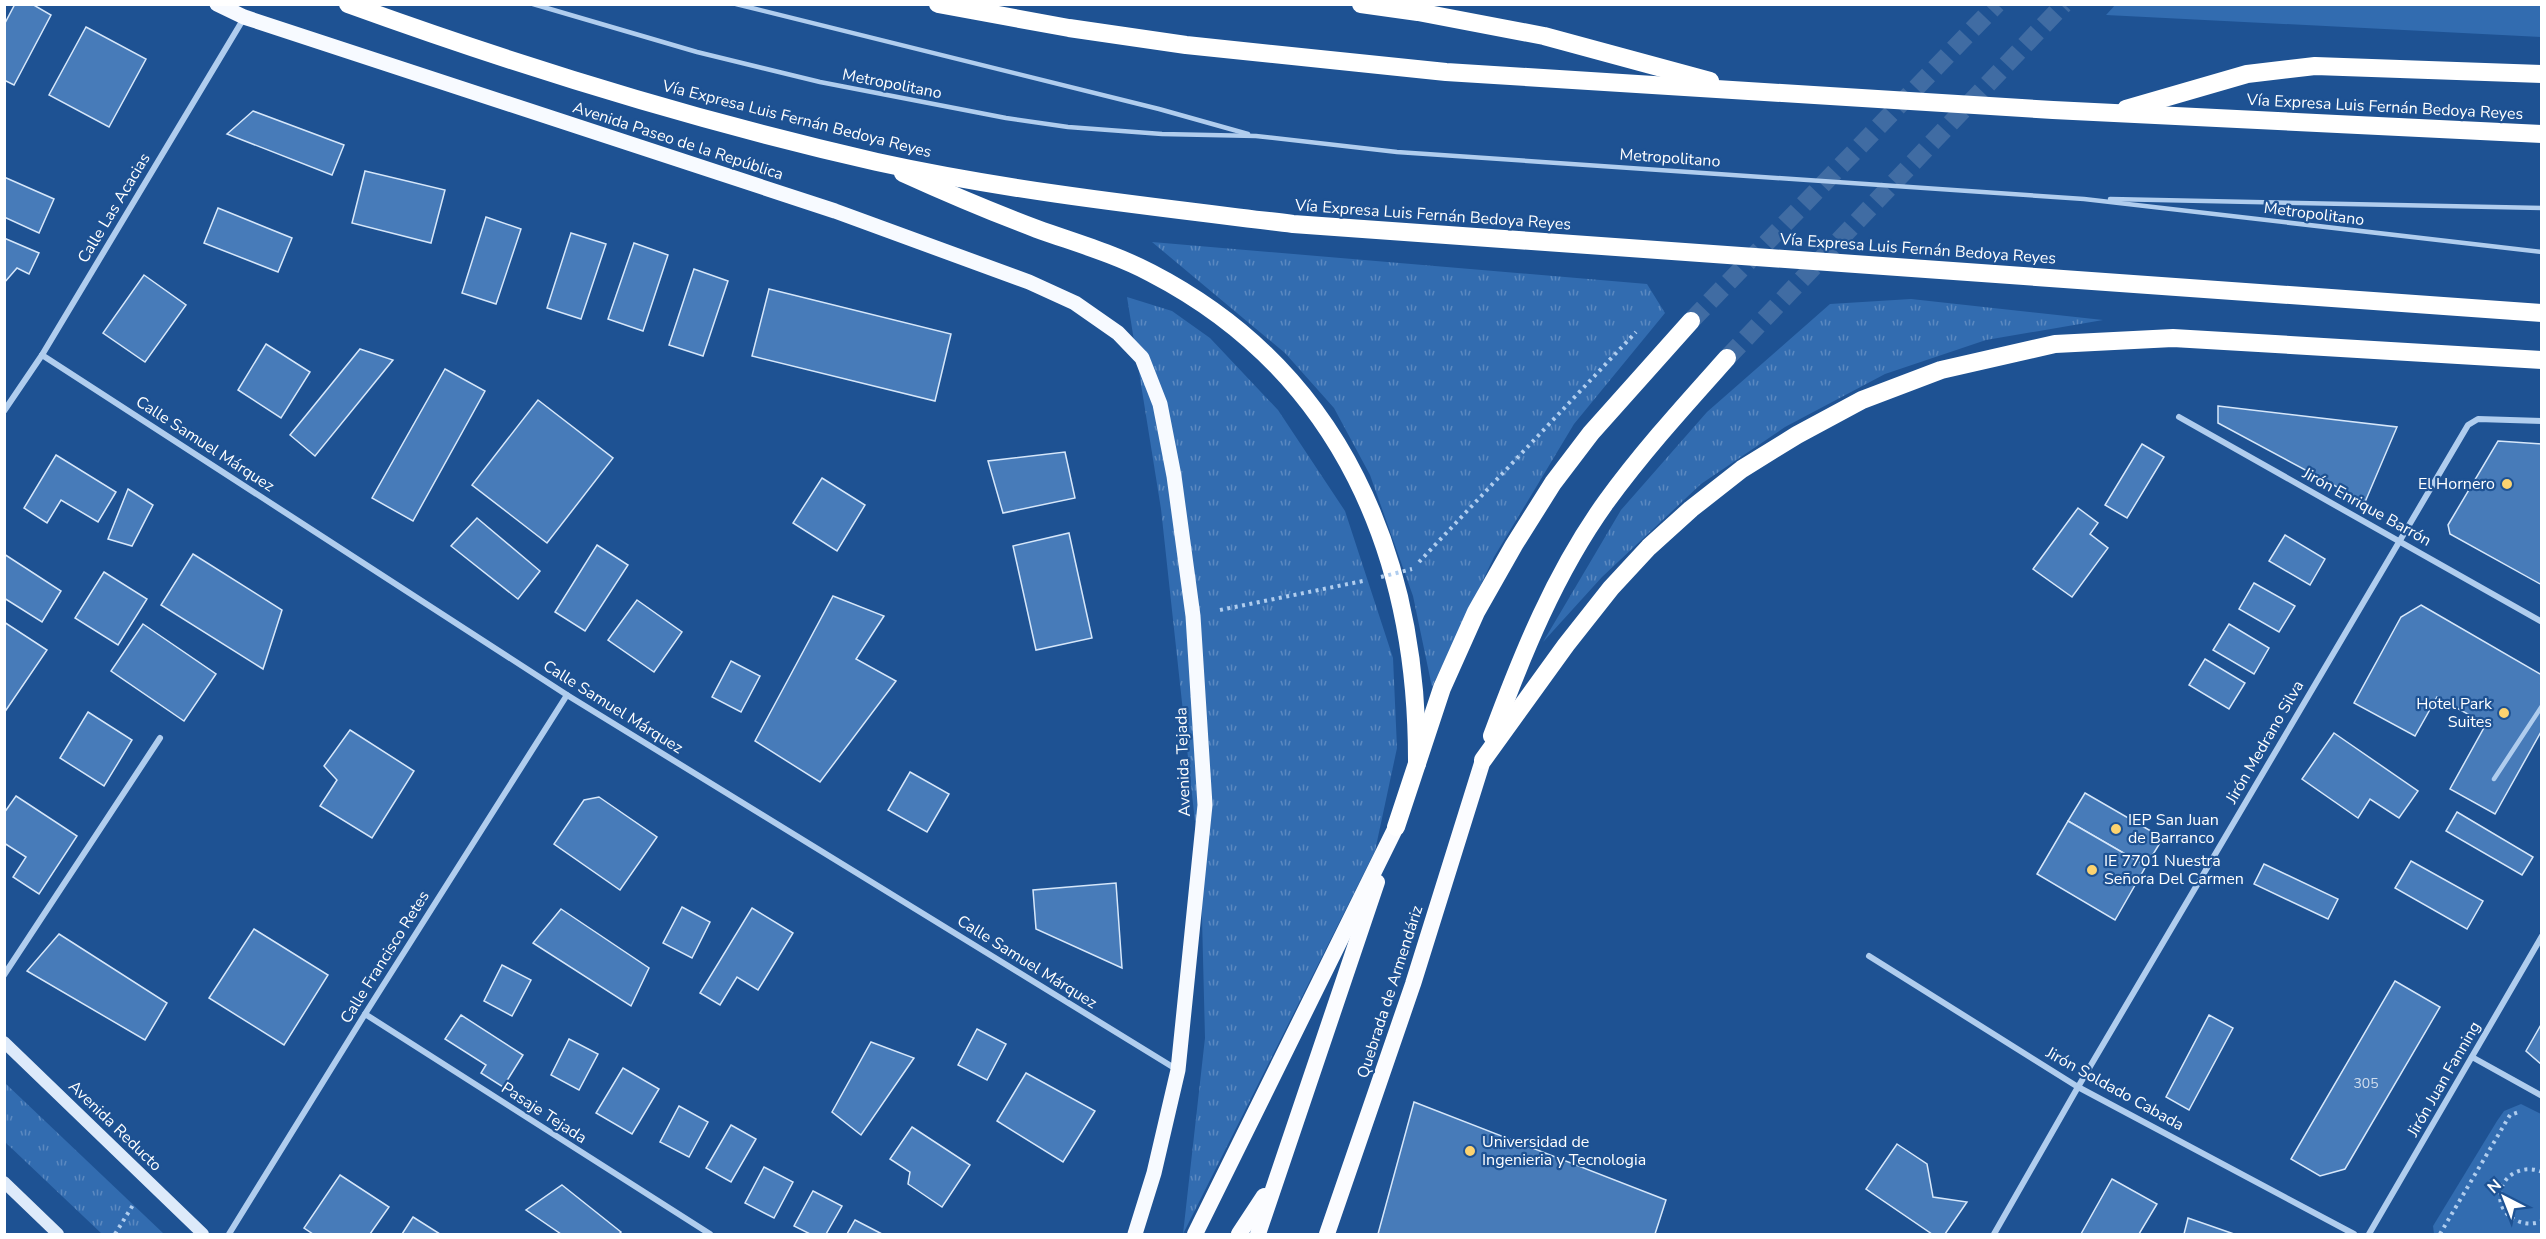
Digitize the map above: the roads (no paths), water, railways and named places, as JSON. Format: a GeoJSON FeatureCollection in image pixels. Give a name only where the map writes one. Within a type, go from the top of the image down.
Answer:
{"type":"FeatureCollection","features":[{"type":"Feature","properties":{"kind":"highway","name":"Vía Expresa Luis Fernán Bedoya Reyes"},"geometry":{"type":"LineString","coordinates":[[348,4],[465,47],[593,88],[739,129],[880,162],[1100,199],[1293,224],[2541,313]]}},
{"type":"Feature","properties":{"kind":"highway","name":"Vía Expresa Luis Fernán Bedoya Reyes"},"geometry":{"type":"LineString","coordinates":[[938,4],[1081,30],[1304,59],[1446,72],[2111,113],[2541,134]]}},
{"type":"Feature","properties":{"kind":"highway"},"geometry":{"type":"LineString","coordinates":[[1361,4],[1452,17],[1544,36],[1749,92]]}},
{"type":"Feature","properties":{"kind":"highway"},"geometry":{"type":"LineString","coordinates":[[2111,113],[2247,74],[2315,66],[2541,74]]}},
{"type":"Feature","properties":{"kind":"highway"},"geometry":{"type":"LineString","coordinates":[[880,162],[953,196],[1116,256],[1184,291],[1242,333],[1297,388],[1323,420],[1355,474],[1376,522],[1394,576],[1410,654],[1417,727],[1417,764]]}},
{"type":"Feature","properties":{"kind":"highway"},"geometry":{"type":"LineString","coordinates":[[1258,1234],[1442,688],[1476,612],[1553,483],[1591,433],[1691,321]]}},
{"type":"Feature","properties":{"kind":"highway"},"geometry":{"type":"LineString","coordinates":[[1483,760],[1566,645],[1611,588],[1649,547],[1690,509],[1742,470],[1797,435],[1862,400],[1941,370],[2055,344],[2173,339],[2541,360]]}},
{"type":"Feature","properties":{"kind":"highway"},"geometry":{"type":"LineString","coordinates":[[1483,760],[1518,668],[1559,579],[1612,494],[1654,439],[1727,358]]}},
{"type":"Feature","properties":{"kind":"highway","name":"Quebrada de Armendáriz"},"geometry":{"type":"LineString","coordinates":[[1327,1234],[1413,984],[1483,760]]}},
{"type":"Feature","properties":{"kind":"highway"},"geometry":{"type":"LineString","coordinates":[[1195,1234],[1395,827]]}},
{"type":"Feature","properties":{"kind":"highway"},"geometry":{"type":"LineString","coordinates":[[1239,1234],[1278,1175]]}},
{"type":"Feature","properties":{"kind":"main road","name":"Avenida Paseo de la República"},"geometry":{"type":"LineString","coordinates":[[217,4],[244,17],[835,211],[1029,282],[1074,303],[1118,333]]}},
{"type":"Feature","properties":{"kind":"main road","name":"Avenida Tejada"},"geometry":{"type":"LineString","coordinates":[[1118,333],[1142,358],[1160,404],[1174,477],[1193,616],[1205,805],[1178,1070],[1154,1173],[1135,1234]]}},
{"type":"Feature","properties":{"kind":"main road","name":"Avenida Reducto"},"geometry":{"type":"LineString","coordinates":[[4,1042],[203,1234]]}},
{"type":"Feature","properties":{"kind":"main road"},"geometry":{"type":"LineString","coordinates":[[4,1182],[58,1234]]}},
{"type":"Feature","properties":{"kind":"street","name":"Calle Las Acacias"},"geometry":{"type":"LineString","coordinates":[[4,411],[42,355],[244,17]]}},
{"type":"Feature","properties":{"kind":"street","name":"Calle Samuel Márquez"},"geometry":{"type":"LineString","coordinates":[[42,355],[567,695],[1178,1070]]}},
{"type":"Feature","properties":{"kind":"street","name":"Jirón Enrique Barrón"},"geometry":{"type":"LineString","coordinates":[[2179,417],[2541,622]]}},
{"type":"Feature","properties":{"kind":"street","name":"Jirón Medrano Silva"},"geometry":{"type":"LineString","coordinates":[[1994,1234],[2399,541],[2473,421],[2478,419],[2541,421]]}},
{"type":"Feature","properties":{"kind":"street","name":"Calle Francisco Retes"},"geometry":{"type":"LineString","coordinates":[[229,1234],[364,1014],[567,695]]}},
{"type":"Feature","properties":{"kind":"street"},"geometry":{"type":"LineString","coordinates":[[4,975],[160,738]]}},
{"type":"Feature","properties":{"kind":"street","name":"Jirón Juan Fanning"},"geometry":{"type":"LineString","coordinates":[[2369,1234],[2541,936]]}},
{"type":"Feature","properties":{"kind":"street","name":"Jirón Soldado Cabada"},"geometry":{"type":"LineString","coordinates":[[1869,956],[2078,1087],[2354,1234]]}},
{"type":"Feature","properties":{"kind":"street","name":"Pasaje Tejada"},"geometry":{"type":"LineString","coordinates":[[364,1014],[710,1234]]}},
{"type":"Feature","properties":{"kind":"street"},"geometry":{"type":"LineString","coordinates":[[2472,1057],[2541,1096]]}},
{"type":"Feature","properties":{"kind":"lane","name":"Metropolitano"},"geometry":{"type":"LineString","coordinates":[[533,4],[719,58],[819,81],[1006,118],[1068,127],[1162,134],[1256,136],[1397,152],[2084,199],[2541,252]]}},
{"type":"Feature","properties":{"kind":"lane","name":"Metropolitano"},"geometry":{"type":"LineString","coordinates":[[736,4],[1159,109],[1256,136]]}},
{"type":"Feature","properties":{"kind":"lane","name":"Metropolitano"},"geometry":{"type":"LineString","coordinates":[[2084,199],[2541,208]]}},
{"type":"Feature","properties":{"kind":"lane"},"geometry":{"type":"LineString","coordinates":[[2493,778],[2541,706]]}},
{"type":"Feature","properties":{"kind":"tunnel"},"geometry":{"type":"LineString","coordinates":[[1691,321],[1997,4]]}},
{"type":"Feature","properties":{"kind":"tunnel"},"geometry":{"type":"LineString","coordinates":[[1727,358],[2064,4]]}},
{"type":"Feature","properties":{"kind":"place","name":"El Hornero"},"geometry":{"type":"Point","coordinates":[2507,484]}},
{"type":"Feature","properties":{"kind":"place","name":"Hotel Park Suites"},"geometry":{"type":"Point","coordinates":[2504,713]}},
{"type":"Feature","properties":{"kind":"place","name":"IEP San Juan de Barranco"},"geometry":{"type":"Point","coordinates":[2116,829]}},
{"type":"Feature","properties":{"kind":"place","name":"IE 7701 Nuestra Señora Del Carmen"},"geometry":{"type":"Point","coordinates":[2092,870]}},
{"type":"Feature","properties":{"kind":"place","name":"Universidad de Ingenieria y Tecnologia"},"geometry":{"type":"Point","coordinates":[1470,1151]}}]}
